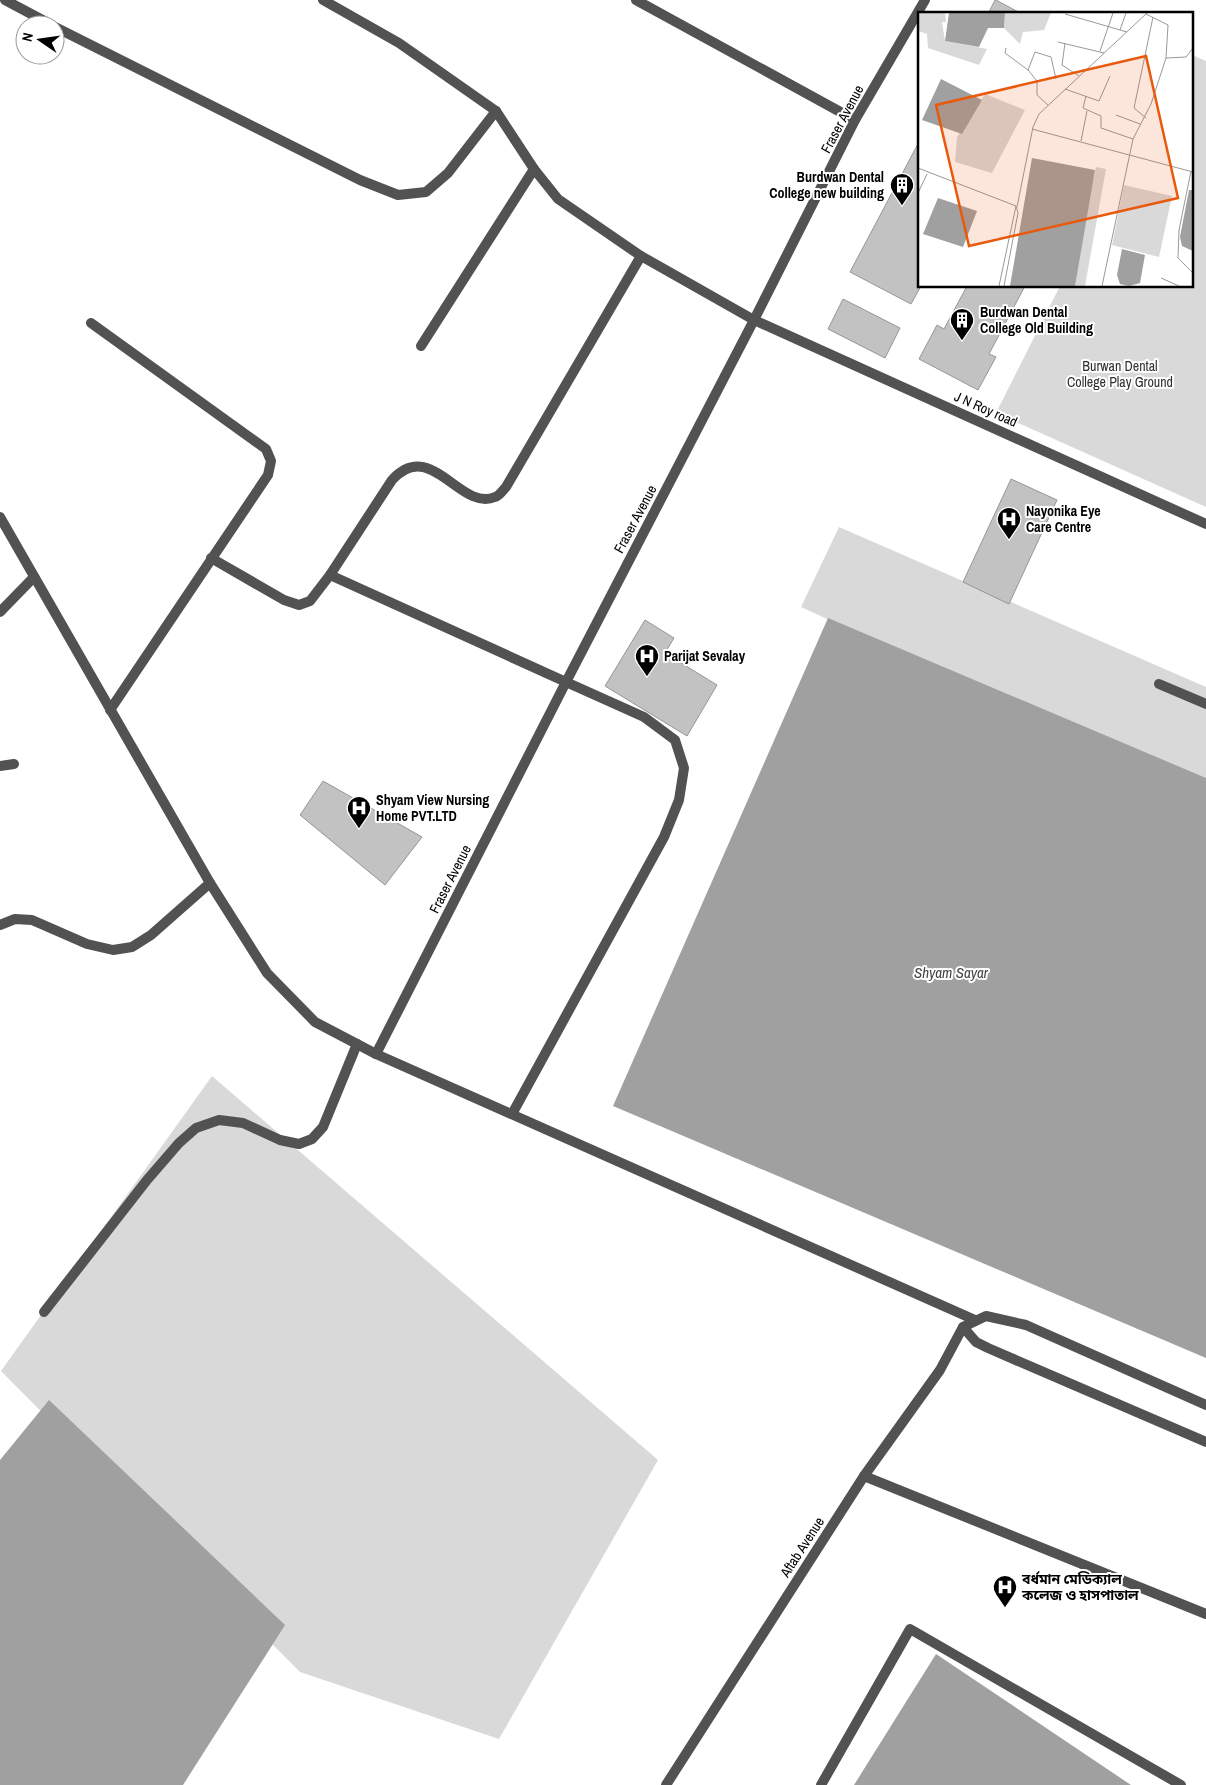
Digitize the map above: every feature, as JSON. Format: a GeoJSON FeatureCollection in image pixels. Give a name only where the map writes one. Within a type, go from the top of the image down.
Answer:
{"type":"FeatureCollection","features":[{"type":"Feature","properties":{"kind":"street"},"geometry":{"type":"LineString","coordinates":[[5,0],[33,15]]}},
{"type":"Feature","properties":{"kind":"street"},"geometry":{"type":"LineString","coordinates":[[65,32],[360,180],[398,195],[426,192],[448,173],[496,111],[399,42],[322,0]]}},
{"type":"Feature","properties":{"kind":"street"},"geometry":{"type":"LineString","coordinates":[[636,0],[855,120]]}},
{"type":"Feature","properties":{"kind":"street","name":"Fraser Avenue"},"geometry":{"type":"LineString","coordinates":[[376,1054],[855,120],[925,0]]}},
{"type":"Feature","properties":{"kind":"street","name":"J N Roy road"},"geometry":{"type":"LineString","coordinates":[[496,111],[534,169],[558,199],[640,256],[754,320],[1206,524]]}},
{"type":"Feature","properties":{"kind":"street"},"geometry":{"type":"LineString","coordinates":[[421,346],[534,169]]}},
{"type":"Feature","properties":{"kind":"street"},"geometry":{"type":"LineString","coordinates":[[211,558],[284,600],[299,606],[310,601],[330,575],[392,480],[402,470],[413,466],[429,469],[473,496],[486,499],[497,497],[506,486],[640,256]]}},
{"type":"Feature","properties":{"kind":"street"},"geometry":{"type":"LineString","coordinates":[[91,323],[266,449],[271,461],[268,475],[110,710]]}},
{"type":"Feature","properties":{"kind":"street"},"geometry":{"type":"LineString","coordinates":[[0,516],[210,884],[267,973],[314,1022],[376,1054],[975,1320]]}},
{"type":"Feature","properties":{"kind":"street"},"geometry":{"type":"LineString","coordinates":[[330,575],[644,717],[675,740],[684,768],[679,800],[664,837],[512,1114]]}},
{"type":"Feature","properties":{"kind":"street"},"geometry":{"type":"LineString","coordinates":[[0,612],[34,577]]}},
{"type":"Feature","properties":{"kind":"street"},"geometry":{"type":"LineString","coordinates":[[1158,684],[1206,704]]}},
{"type":"Feature","properties":{"kind":"street"},"geometry":{"type":"LineString","coordinates":[[0,766],[14,764]]}},
{"type":"Feature","properties":{"kind":"street"},"geometry":{"type":"LineString","coordinates":[[0,925],[15,918],[32,920],[87,944],[113,950],[132,947],[151,935],[210,884]]}},
{"type":"Feature","properties":{"kind":"street"},"geometry":{"type":"LineString","coordinates":[[44,1312],[147,1180],[179,1143],[196,1128],[219,1120],[243,1123],[280,1140],[299,1144],[312,1139],[323,1127],[357,1044]]}},
{"type":"Feature","properties":{"kind":"street"},"geometry":{"type":"LineString","coordinates":[[1206,1405],[1026,1326],[986,1316],[963,1327],[976,1342],[982,1345],[1206,1442]]}},
{"type":"Feature","properties":{"kind":"street","name":"Aftab Avenue"},"geometry":{"type":"LineString","coordinates":[[666,1785],[864,1476],[940,1370],[963,1327]]}},
{"type":"Feature","properties":{"kind":"street"},"geometry":{"type":"LineString","coordinates":[[864,1476],[1206,1614]]}},
{"type":"Feature","properties":{"kind":"street"},"geometry":{"type":"LineString","coordinates":[[822,1785],[910,1629],[1181,1785]]}},
{"type":"Feature","properties":{"kind":"green space","name":"Burwan Dental College Play Ground"},"geometry":{"type":"Polygon","coordinates":[[[1194,56],[1206,61],[1206,507],[996,413],[1059,288],[1194,288],[1194,56]]]}},
{"type":"Feature","properties":{"kind":"green space"},"geometry":{"type":"Polygon","coordinates":[[[839,527],[1206,687],[1206,793],[801,607],[839,527]]]}},
{"type":"Feature","properties":{"kind":"green space"},"geometry":{"type":"Polygon","coordinates":[[[212,1076],[658,1460],[499,1739],[300,1672],[1,1371],[212,1076]]]}},
{"type":"Feature","properties":{"kind":"water","name":"Shyam Sayar"},"geometry":{"type":"Polygon","coordinates":[[[828,618],[1206,778],[1206,1358],[613,1106],[828,618]]]}},
{"type":"Feature","properties":{"kind":"water"},"geometry":{"type":"Polygon","coordinates":[[[49,1400],[285,1625],[183,1785],[0,1785],[0,1460],[49,1400]]]}},
{"type":"Feature","properties":{"kind":"water"},"geometry":{"type":"Polygon","coordinates":[[[936,1654],[1131,1785],[854,1785],[936,1654]]]}},
{"type":"Feature","properties":{"kind":"building"},"geometry":{"type":"Polygon","coordinates":[[[996,0],[1018,12],[989,12],[996,0]]]}},
{"type":"Feature","properties":{"kind":"building","name":"Burdwan Dental College new building"},"geometry":{"type":"Polygon","coordinates":[[[918,144],[918,288],[920,288],[911,304],[850,272],[918,144]]]}},
{"type":"Feature","properties":{"kind":"building","name":"Burdwan Dental College Old Building"},"geometry":{"type":"Polygon","coordinates":[[[966,288],[1024,288],[989,354],[996,357],[978,390],[919,359],[937,325],[944,329],[966,288]]]}},
{"type":"Feature","properties":{"kind":"building"},"geometry":{"type":"Polygon","coordinates":[[[843,299],[900,328],[885,358],[828,329],[843,299]]]}},
{"type":"Feature","properties":{"kind":"building"},"geometry":{"type":"Polygon","coordinates":[[[1011,479],[1057,500],[1009,604],[963,582],[1011,479]]]}},
{"type":"Feature","properties":{"kind":"building"},"geometry":{"type":"Polygon","coordinates":[[[645,620],[674,638],[665,653],[717,685],[687,736],[605,686],[645,620]]]}},
{"type":"Feature","properties":{"kind":"building"},"geometry":{"type":"Polygon","coordinates":[[[323,781],[422,837],[385,885],[300,815],[323,781]]]}},
{"type":"Feature","properties":{"kind":"place","name":"Burdwan Dental College new building"},"geometry":{"type":"Point","coordinates":[902,206]}},
{"type":"Feature","properties":{"kind":"place","name":"Burdwan Dental College Old Building"},"geometry":{"type":"Point","coordinates":[962,341]}},
{"type":"Feature","properties":{"kind":"place","name":"Nayonika Eye Care Centre"},"geometry":{"type":"Point","coordinates":[1009,540]}},
{"type":"Feature","properties":{"kind":"place","name":"Parijat Sevalay"},"geometry":{"type":"Point","coordinates":[647,677]}},
{"type":"Feature","properties":{"kind":"place","name":"Shyam View Nursing Home PVT.LTD"},"geometry":{"type":"Point","coordinates":[359,829]}},
{"type":"Feature","properties":{"kind":"place","name":"বর্ধমান মেডিক্যাল কলেজ ও হাসপাতাল"},"geometry":{"type":"Point","coordinates":[1005,1608]}}]}
